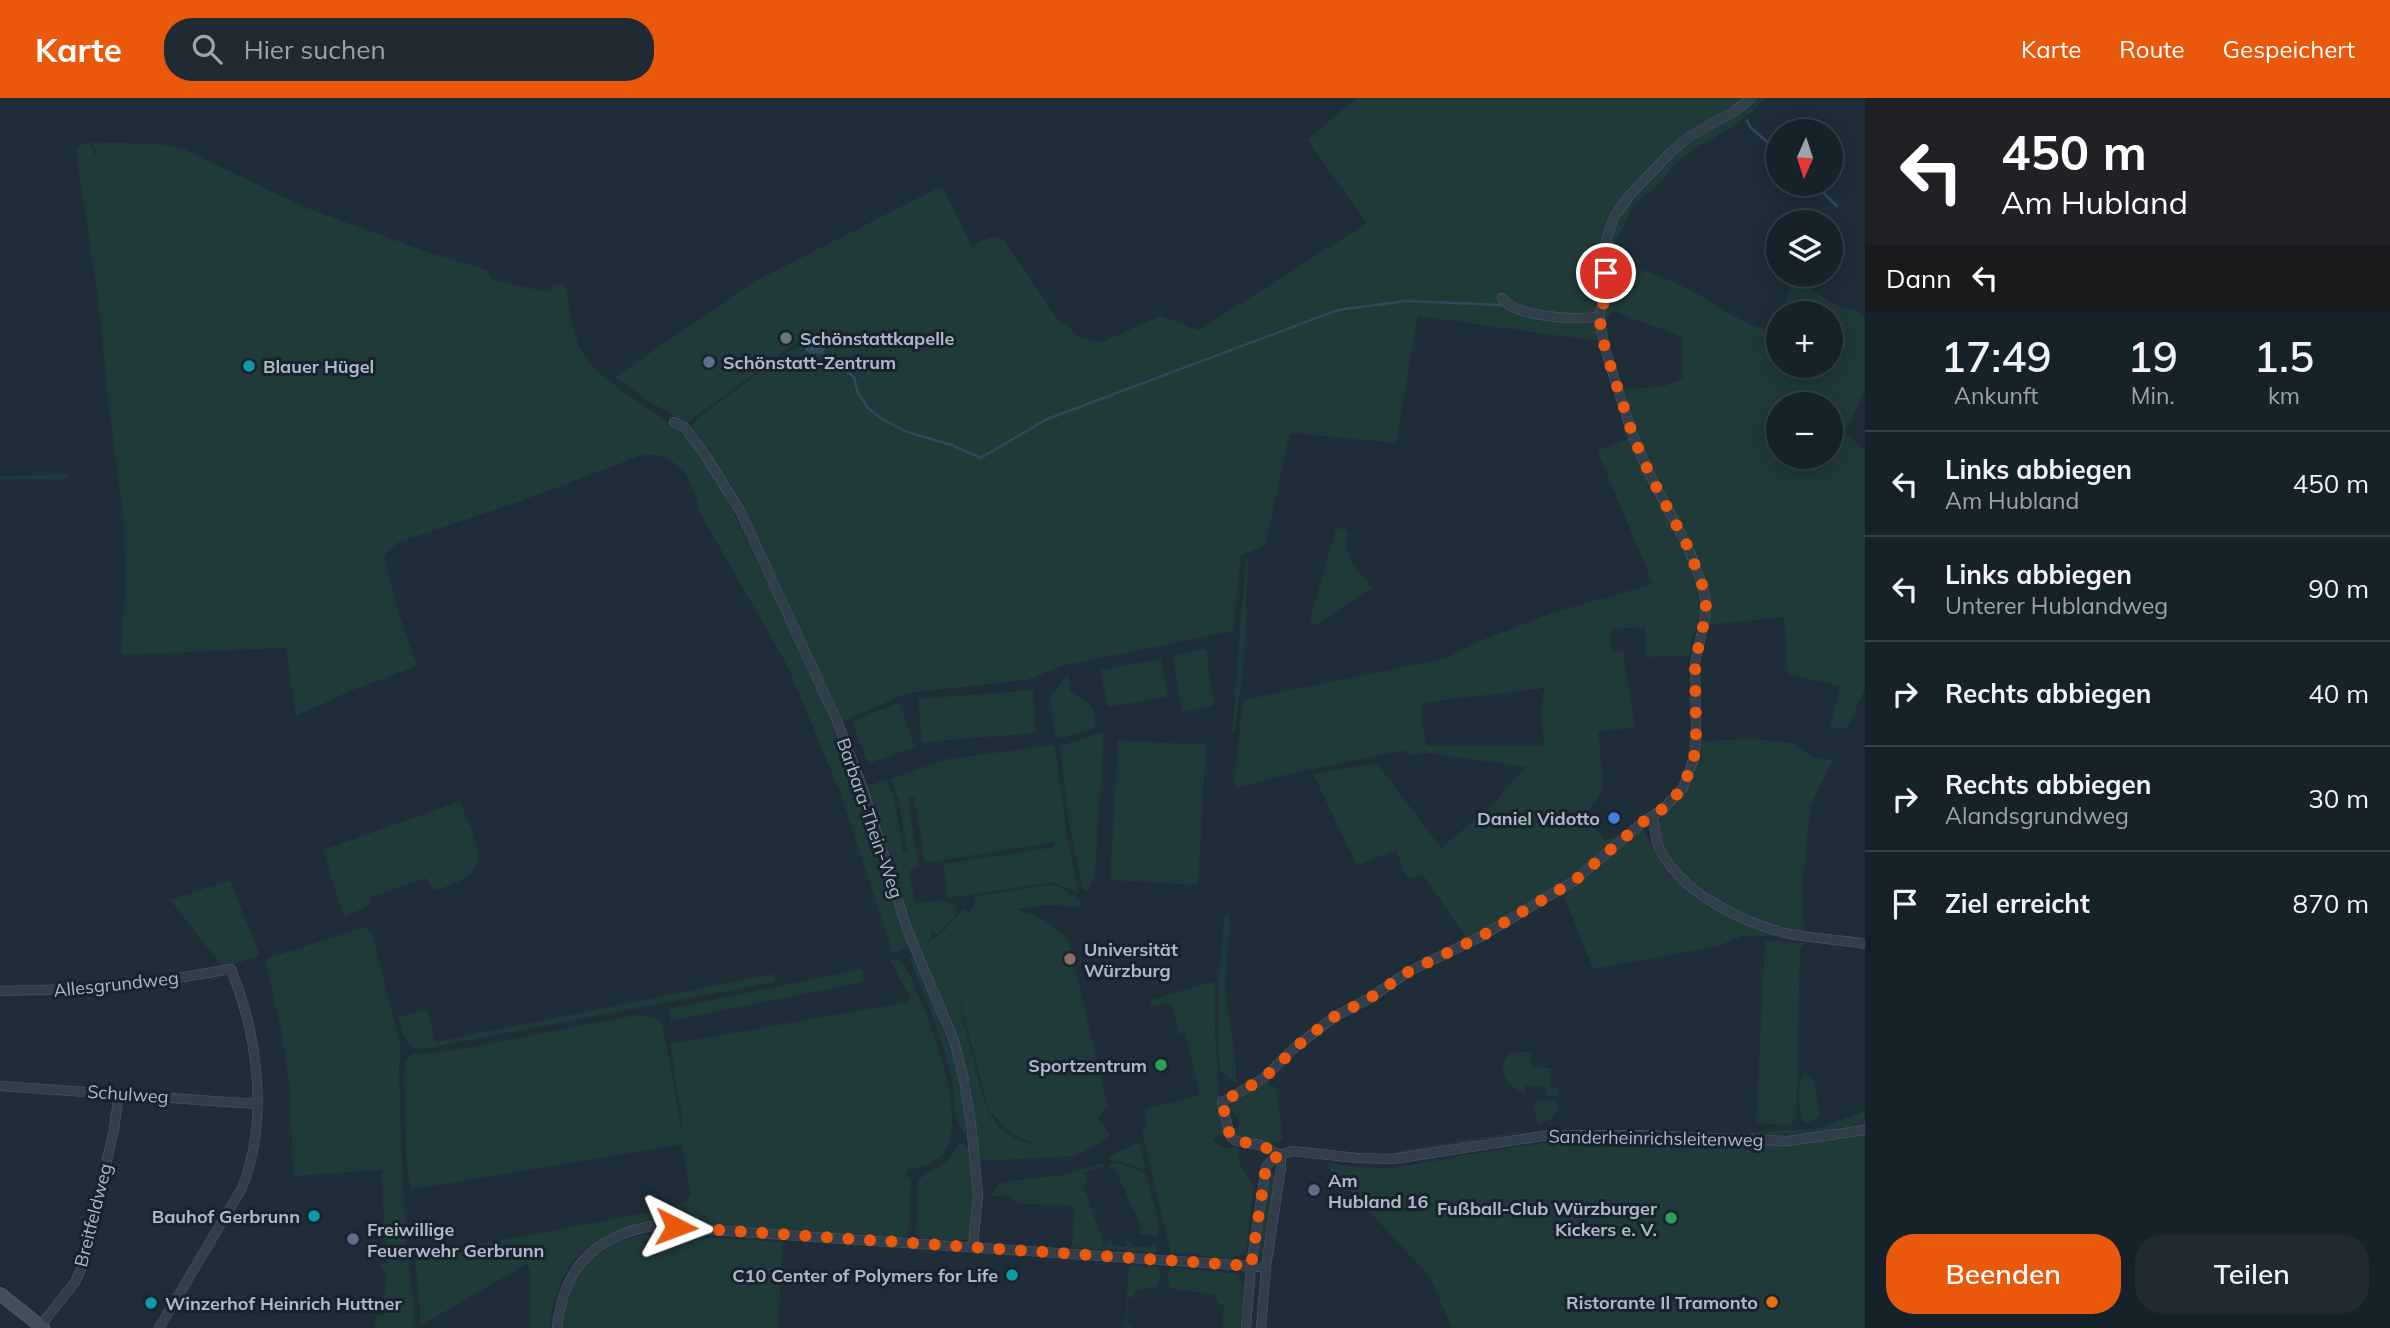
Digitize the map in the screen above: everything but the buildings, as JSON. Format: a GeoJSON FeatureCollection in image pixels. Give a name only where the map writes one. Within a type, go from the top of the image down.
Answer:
{"type":"FeatureCollection","features":[{"type":"Feature","properties":{"kind":"street"},"geometry":{"type":"LineString","coordinates":[[1281,1155],[1260,1145],[1236,1141],[1230,1136],[1222,1102],[1264,1078],[1308,1036],[1334,1017],[1370,998],[1408,972],[1480,937],[1574,881],[1643,822],[1653,817],[1683,788],[1694,758],[1697,703],[1695,663],[1706,603],[1688,547],[1633,436],[1605,349],[1599,316],[1605,294],[1604,247],[1614,217],[1670,153],[1690,136],[1735,111],[1751,98]]}},
{"type":"Feature","properties":{"kind":"street"},"geometry":{"type":"LineString","coordinates":[[1502,298],[1515,309],[1569,318],[1586,319],[1599,316]]}},
{"type":"Feature","properties":{"kind":"street","name":"Barbara-Thein-Weg"},"geometry":{"type":"LineString","coordinates":[[674,422],[685,428],[704,453],[740,511],[838,723],[862,786],[907,929],[954,1041],[964,1080],[978,1195],[973,1246]]}},
{"type":"Feature","properties":{"kind":"street"},"geometry":{"type":"LineString","coordinates":[[1653,817],[1658,846],[1672,869],[1733,913],[1785,933],[1865,944]]}},
{"type":"Feature","properties":{"kind":"street","name":"Allesgrundweg"},"geometry":{"type":"LineString","coordinates":[[0,991],[141,984],[230,969],[248,1027],[255,1064],[256,1104]]}},
{"type":"Feature","properties":{"kind":"street","name":"Schulweg"},"geometry":{"type":"LineString","coordinates":[[0,1086],[256,1104]]}},
{"type":"Feature","properties":{"kind":"street","name":"Breitfeldweg"},"geometry":{"type":"LineString","coordinates":[[42,1327],[75,1282],[83,1265],[114,1129],[119,1093]]}},
{"type":"Feature","properties":{"kind":"street"},"geometry":{"type":"LineString","coordinates":[[159,1328],[242,1188],[250,1163],[256,1104]]}},
{"type":"Feature","properties":{"kind":"street","name":"Sanderheinrichsleitenweg"},"geometry":{"type":"LineString","coordinates":[[1281,1155],[1297,1151],[1393,1159],[1529,1137],[1570,1134],[1788,1141],[1865,1130]]}},
{"type":"Feature","properties":{"kind":"street"},"geometry":{"type":"LineString","coordinates":[[1246,1328],[1251,1266],[1266,1167],[1270,1160],[1281,1155]]}},
{"type":"Feature","properties":{"kind":"street"},"geometry":{"type":"LineString","coordinates":[[1261,1328],[1281,1155]]}},
{"type":"Feature","properties":{"kind":"street"},"geometry":{"type":"LineString","coordinates":[[557,1328],[562,1296],[569,1278],[587,1254],[612,1237],[651,1226],[1266,1267]]}},
{"type":"Feature","properties":{"kind":"street"},"geometry":{"type":"LineString","coordinates":[[0,1294],[42,1327]]}},
{"type":"Feature","properties":{"kind":"green space"},"geometry":{"type":"Polygon","coordinates":[[[1356,98],[1765,98],[1732,127],[1690,152],[1674,165],[1662,181],[1634,205],[1614,245],[1614,254],[1621,263],[1680,285],[1742,321],[1766,329],[1766,378],[1843,378],[1843,309],[1853,309],[1865,318],[1865,389],[1846,433],[1865,451],[1865,689],[1847,729],[1830,727],[1840,686],[1788,674],[1784,617],[1706,625],[1707,598],[1637,441],[1620,389],[1661,387],[1683,379],[1683,337],[1612,311],[1596,341],[1418,316],[1396,443],[1290,433],[1265,546],[1241,555],[1233,631],[1062,666],[1027,680],[908,693],[841,722],[742,507],[710,453],[710,446],[707,450],[691,426],[699,417],[797,347],[800,340],[687,423],[653,404],[615,377],[755,281],[942,186],[972,246],[993,237],[1001,238],[1060,323],[1067,324],[1079,338],[1102,342],[1160,316],[1199,330],[1367,223],[1307,140],[1356,98]]]}},
{"type":"Feature","properties":{"kind":"green space"},"geometry":{"type":"Polygon","coordinates":[[[88,142],[95,155],[98,152],[90,142],[159,144],[186,150],[304,207],[422,250],[487,270],[492,280],[548,292],[553,291],[552,284],[566,285],[574,333],[587,360],[625,393],[688,439],[709,466],[726,497],[835,726],[910,946],[893,954],[840,792],[787,665],[700,513],[688,480],[675,463],[666,458],[642,455],[521,501],[397,543],[384,556],[397,608],[417,666],[348,692],[296,716],[286,648],[121,655],[125,591],[124,520],[109,410],[98,297],[76,153],[79,145],[88,142]]]}},
{"type":"Feature","properties":{"kind":"green space"},"geometry":{"type":"Polygon","coordinates":[[[1791,287],[1807,287],[1830,301],[1786,301],[1791,287]]]}},
{"type":"Feature","properties":{"kind":"green space"},"geometry":{"type":"Polygon","coordinates":[[[1631,438],[1694,569],[1702,601],[1690,656],[1645,657],[1645,627],[1610,629],[1612,651],[1623,651],[1635,727],[1598,732],[1604,789],[1585,815],[1605,840],[1643,829],[1667,874],[1731,918],[1783,936],[1743,936],[1715,947],[1593,969],[1559,884],[1467,939],[1423,875],[1407,879],[1396,850],[1357,865],[1313,774],[1377,763],[1441,848],[1489,808],[1526,767],[1428,753],[1407,756],[1406,750],[1293,773],[1237,788],[1234,785],[1243,700],[1446,658],[1477,642],[1552,613],[1653,584],[1597,450],[1631,438]],[[1544,688],[1421,703],[1421,721],[1427,746],[1544,746],[1540,712],[1544,688]]]}},
{"type":"Feature","properties":{"kind":"green space"},"geometry":{"type":"Polygon","coordinates":[[[0,476],[71,476],[64,479],[0,480],[0,476]]]}},
{"type":"Feature","properties":{"kind":"green space"},"geometry":{"type":"Polygon","coordinates":[[[1344,528],[1348,532],[1349,557],[1373,588],[1315,625],[1309,623],[1336,529],[1344,528]]]}},
{"type":"Feature","properties":{"kind":"green space"},"geometry":{"type":"Polygon","coordinates":[[[1246,555],[1248,566],[1244,660],[1235,731],[1232,733],[1246,555]]]}},
{"type":"Feature","properties":{"kind":"green space"},"geometry":{"type":"Polygon","coordinates":[[[1206,649],[1214,706],[1182,711],[1173,655],[1206,649]]]}},
{"type":"Feature","properties":{"kind":"green space"},"geometry":{"type":"Polygon","coordinates":[[[1161,659],[1168,697],[1107,707],[1101,670],[1161,659]]]}},
{"type":"Feature","properties":{"kind":"green space"},"geometry":{"type":"Polygon","coordinates":[[[1068,675],[1070,691],[1093,707],[1096,725],[1093,729],[1058,739],[1054,733],[1050,695],[1068,675]]]}},
{"type":"Feature","properties":{"kind":"green space"},"geometry":{"type":"Polygon","coordinates":[[[1033,690],[1036,733],[922,742],[918,699],[1033,690]]]}},
{"type":"Feature","properties":{"kind":"green space"},"geometry":{"type":"Polygon","coordinates":[[[899,703],[915,747],[868,764],[852,721],[899,703]]]}},
{"type":"Feature","properties":{"kind":"green space"},"geometry":{"type":"Polygon","coordinates":[[[1104,732],[1095,875],[1089,890],[1083,891],[1069,822],[1060,746],[1104,732]]]}},
{"type":"Feature","properties":{"kind":"green space"},"geometry":{"type":"Polygon","coordinates":[[[1753,739],[1792,743],[1814,757],[1833,760],[1811,805],[1802,884],[1804,933],[1785,930],[1733,910],[1673,867],[1661,845],[1658,828],[1661,816],[1692,778],[1701,741],[1753,739]]]}},
{"type":"Feature","properties":{"kind":"green space"},"geometry":{"type":"Polygon","coordinates":[[[1118,740],[1206,745],[1198,885],[1110,880],[1118,740]]]}},
{"type":"Feature","properties":{"kind":"green space"},"geometry":{"type":"Polygon","coordinates":[[[1052,745],[1055,747],[1078,892],[1052,882],[948,898],[943,864],[1055,847],[1055,842],[925,863],[914,797],[908,799],[919,868],[909,871],[915,903],[938,900],[954,904],[957,910],[953,919],[937,934],[931,932],[931,937],[925,944],[943,932],[963,909],[968,912],[974,907],[974,897],[1050,885],[1059,887],[1079,899],[1079,907],[1045,905],[1015,910],[1044,920],[1068,939],[1108,1106],[1097,1118],[1106,1127],[1110,1137],[1075,1156],[979,1160],[971,1085],[956,1037],[914,934],[867,786],[887,779],[895,801],[903,852],[907,852],[899,801],[890,779],[948,759],[1052,745]],[[959,998],[965,1028],[989,1110],[959,998]],[[989,1111],[1009,1135],[1022,1142],[1039,1145],[1014,1135],[989,1111]]]}},
{"type":"Feature","properties":{"kind":"green space"},"geometry":{"type":"Polygon","coordinates":[[[460,801],[477,849],[475,868],[469,875],[457,883],[433,891],[426,878],[369,898],[369,906],[344,917],[323,850],[460,801]]]}},
{"type":"Feature","properties":{"kind":"green space"},"geometry":{"type":"Polygon","coordinates":[[[230,880],[260,956],[226,967],[222,966],[170,900],[230,880]]]}},
{"type":"Feature","properties":{"kind":"green space"},"geometry":{"type":"Polygon","coordinates":[[[1230,915],[1225,989],[1236,1084],[1220,1070],[1219,1054],[1219,977],[1224,917],[1230,915]]]}},
{"type":"Feature","properties":{"kind":"green space"},"geometry":{"type":"Polygon","coordinates":[[[365,927],[372,933],[401,1047],[401,1142],[406,1236],[414,1309],[412,1328],[374,1328],[376,1315],[382,1316],[387,1271],[381,1270],[381,1264],[387,1263],[381,1170],[293,1176],[290,1086],[265,959],[365,927]]]}},
{"type":"Feature","properties":{"kind":"green space"},"geometry":{"type":"Polygon","coordinates":[[[1765,941],[1804,943],[1800,952],[1796,1118],[1790,1125],[1756,1123],[1765,941]]]}},
{"type":"Feature","properties":{"kind":"green space"},"geometry":{"type":"Polygon","coordinates":[[[911,958],[915,960],[948,1043],[964,1106],[967,1129],[964,1132],[956,1116],[952,1080],[944,1049],[911,958]]]}},
{"type":"Feature","properties":{"kind":"green space"},"geometry":{"type":"Polygon","coordinates":[[[897,959],[911,978],[933,1033],[946,1076],[952,1118],[951,1136],[942,1155],[928,1164],[907,1170],[907,1176],[911,1179],[908,1237],[904,1239],[648,1222],[608,1235],[578,1256],[559,1286],[550,1328],[530,1328],[530,1270],[527,1264],[420,1326],[415,1260],[418,1256],[660,1210],[685,1202],[691,1196],[682,1144],[410,1190],[404,1072],[410,1056],[451,1051],[636,1015],[656,1018],[662,1023],[682,1134],[670,1044],[908,1002],[910,998],[891,962],[897,959]]]}},
{"type":"Feature","properties":{"kind":"green space"},"geometry":{"type":"Polygon","coordinates":[[[862,969],[864,982],[671,1021],[669,1009],[862,969]]]}},
{"type":"Feature","properties":{"kind":"green space"},"geometry":{"type":"Polygon","coordinates":[[[772,974],[775,982],[422,1049],[408,1043],[398,1017],[427,1009],[435,1042],[772,974]]]}},
{"type":"Feature","properties":{"kind":"green space"},"geometry":{"type":"Polygon","coordinates":[[[1215,981],[1216,1055],[1225,1129],[1223,1134],[1213,1140],[1221,1146],[1238,1148],[1239,1163],[1254,1186],[1246,1250],[1237,1256],[1226,1258],[1192,1253],[1171,1254],[1142,1131],[1148,1127],[1144,1109],[1200,1095],[1185,1033],[1179,1034],[1171,1003],[1150,1007],[1150,1000],[1215,981]]]}},
{"type":"Feature","properties":{"kind":"green space"},"geometry":{"type":"Polygon","coordinates":[[[1528,1052],[1531,1055],[1532,1067],[1551,1068],[1550,1087],[1559,1088],[1558,1096],[1547,1095],[1547,1087],[1525,1086],[1525,1094],[1509,1083],[1502,1064],[1509,1054],[1528,1052]]]}},
{"type":"Feature","properties":{"kind":"green space"},"geometry":{"type":"Polygon","coordinates":[[[1807,1074],[1814,1082],[1820,1115],[1807,1123],[1802,1121],[1800,1085],[1803,1075],[1807,1074]]]}},
{"type":"Feature","properties":{"kind":"green space"},"geometry":{"type":"Polygon","coordinates":[[[1263,1079],[1276,1088],[1283,1140],[1271,1144],[1233,1135],[1232,1129],[1239,1128],[1238,1117],[1233,1113],[1227,1114],[1229,1102],[1233,1097],[1263,1079]]]}},
{"type":"Feature","properties":{"kind":"green space"},"geometry":{"type":"Polygon","coordinates":[[[1539,1100],[1558,1101],[1558,1112],[1538,1125],[1533,1104],[1539,1100]]]}},
{"type":"Feature","properties":{"kind":"green space"},"geometry":{"type":"Polygon","coordinates":[[[1865,1111],[1865,1125],[1813,1133],[1747,1136],[1751,1132],[1816,1129],[1865,1111]]]}},
{"type":"Feature","properties":{"kind":"green space"},"geometry":{"type":"Polygon","coordinates":[[[1522,1131],[1399,1154],[1397,1151],[1522,1131]]]}},
{"type":"Feature","properties":{"kind":"green space"},"geometry":{"type":"Polygon","coordinates":[[[1865,1134],[1865,1328],[1452,1328],[1430,1277],[1329,1168],[1329,1164],[1382,1168],[1405,1166],[1512,1147],[1584,1139],[1796,1144],[1865,1134]]]}},
{"type":"Feature","properties":{"kind":"green space"},"geometry":{"type":"Polygon","coordinates":[[[1139,1142],[1146,1170],[1109,1160],[1110,1156],[1139,1142]]]}},
{"type":"Feature","properties":{"kind":"green space"},"geometry":{"type":"Polygon","coordinates":[[[961,1143],[969,1147],[974,1194],[970,1240],[921,1239],[916,1234],[918,1181],[947,1161],[961,1143]]]}},
{"type":"Feature","properties":{"kind":"green space"},"geometry":{"type":"Polygon","coordinates":[[[1103,1163],[1105,1169],[1102,1167],[1084,1173],[1088,1182],[1083,1184],[1104,1245],[1110,1240],[1114,1246],[1127,1246],[1126,1241],[1131,1241],[1132,1246],[1151,1247],[1152,1242],[1157,1247],[1157,1253],[1072,1247],[1074,1208],[1068,1205],[1019,1204],[1008,1195],[989,1197],[999,1184],[1008,1181],[1063,1175],[1103,1163]]]}},
{"type":"Feature","properties":{"kind":"green space"},"geometry":{"type":"Polygon","coordinates":[[[1108,1163],[1122,1164],[1146,1174],[1159,1225],[1158,1236],[1139,1234],[1141,1226],[1114,1167],[1111,1171],[1108,1163]]]}},
{"type":"Feature","properties":{"kind":"green space"},"geometry":{"type":"Polygon","coordinates":[[[1270,1173],[1275,1174],[1275,1177],[1263,1252],[1257,1259],[1270,1173]]]}},
{"type":"Feature","properties":{"kind":"green space"},"geometry":{"type":"Polygon","coordinates":[[[651,1234],[783,1242],[778,1328],[562,1328],[570,1292],[588,1263],[615,1244],[651,1234]]]}},
{"type":"Feature","properties":{"kind":"green space"},"geometry":{"type":"Polygon","coordinates":[[[1129,1265],[1158,1267],[1161,1273],[1157,1287],[1135,1291],[1134,1297],[1128,1297],[1127,1325],[1132,1325],[1132,1328],[1125,1328],[1129,1265]]]}},
{"type":"Feature","properties":{"kind":"green space"},"geometry":{"type":"Polygon","coordinates":[[[1172,1267],[1238,1274],[1243,1284],[1240,1328],[1222,1328],[1224,1305],[1218,1304],[1214,1294],[1170,1288],[1168,1277],[1172,1267]]]}},
{"type":"Feature","properties":{"kind":"water"},"geometry":{"type":"Polygon","coordinates":[[[819,338],[827,340],[827,346],[822,353],[805,351],[808,341],[819,338]]]}},
{"type":"Feature","properties":{"kind":"waterway"},"geometry":{"type":"LineString","coordinates":[[1747,120],[1751,128],[1766,141]]}},
{"type":"Feature","properties":{"kind":"waterway"},"geometry":{"type":"LineString","coordinates":[[1827,196],[1837,206]]}},
{"type":"Feature","properties":{"kind":"waterway"},"geometry":{"type":"LineString","coordinates":[[822,353],[854,377],[858,393],[868,408],[882,419],[907,432],[952,445],[981,458],[1045,420],[1338,310],[1405,301],[1501,305]]}},
{"type":"Feature","properties":{"kind":"place","name":"Schönstattkapelle"},"geometry":{"type":"Point","coordinates":[786,338]}},
{"type":"Feature","properties":{"kind":"place","name":"Schönstatt-Zentrum"},"geometry":{"type":"Point","coordinates":[709,362]}},
{"type":"Feature","properties":{"kind":"place","name":"Blauer Hügel"},"geometry":{"type":"Point","coordinates":[249,366]}},
{"type":"Feature","properties":{"kind":"place","name":"Daniel Vidotto"},"geometry":{"type":"Point","coordinates":[1614,818]}},
{"type":"Feature","properties":{"kind":"place","name":"Universität Würzburg"},"geometry":{"type":"Point","coordinates":[1070,959]}},
{"type":"Feature","properties":{"kind":"place","name":"Sportzentrum"},"geometry":{"type":"Point","coordinates":[1161,1065]}},
{"type":"Feature","properties":{"kind":"place","name":"Am Hubland 16"},"geometry":{"type":"Point","coordinates":[1314,1190]}},
{"type":"Feature","properties":{"kind":"place","name":"Bauhof Gerbrunn"},"geometry":{"type":"Point","coordinates":[314,1216]}},
{"type":"Feature","properties":{"kind":"place","name":"Fußball-Club Würzburger Kickers e. V."},"geometry":{"type":"Point","coordinates":[1671,1218]}},
{"type":"Feature","properties":{"kind":"place","name":"Freiwillige Feuerwehr Gerbrunn"},"geometry":{"type":"Point","coordinates":[353,1239]}},
{"type":"Feature","properties":{"kind":"place","name":"C10 Center of Polymers for Life"},"geometry":{"type":"Point","coordinates":[1012,1275]}},
{"type":"Feature","properties":{"kind":"place","name":"Ristorante Il Tramonto"},"geometry":{"type":"Point","coordinates":[1772,1302]}},
{"type":"Feature","properties":{"kind":"place","name":"Winzerhof Heinrich Huttner"},"geometry":{"type":"Point","coordinates":[151,1303]}},
{"type":"Feature","properties":{"kind":"route"},"geometry":{"type":"LineString","coordinates":[[676,1227],[1251,1266],[1266,1167],[1270,1160],[1281,1155],[1260,1145],[1236,1141],[1230,1136],[1222,1102],[1264,1078],[1292,1050],[1334,1017],[1370,998],[1408,972],[1480,937],[1574,881],[1676,797],[1689,774],[1696,737],[1695,663],[1706,603],[1703,587],[1683,535],[1650,475],[1633,436],[1605,349],[1599,316],[1603,307],[1606,273]]}}]}
